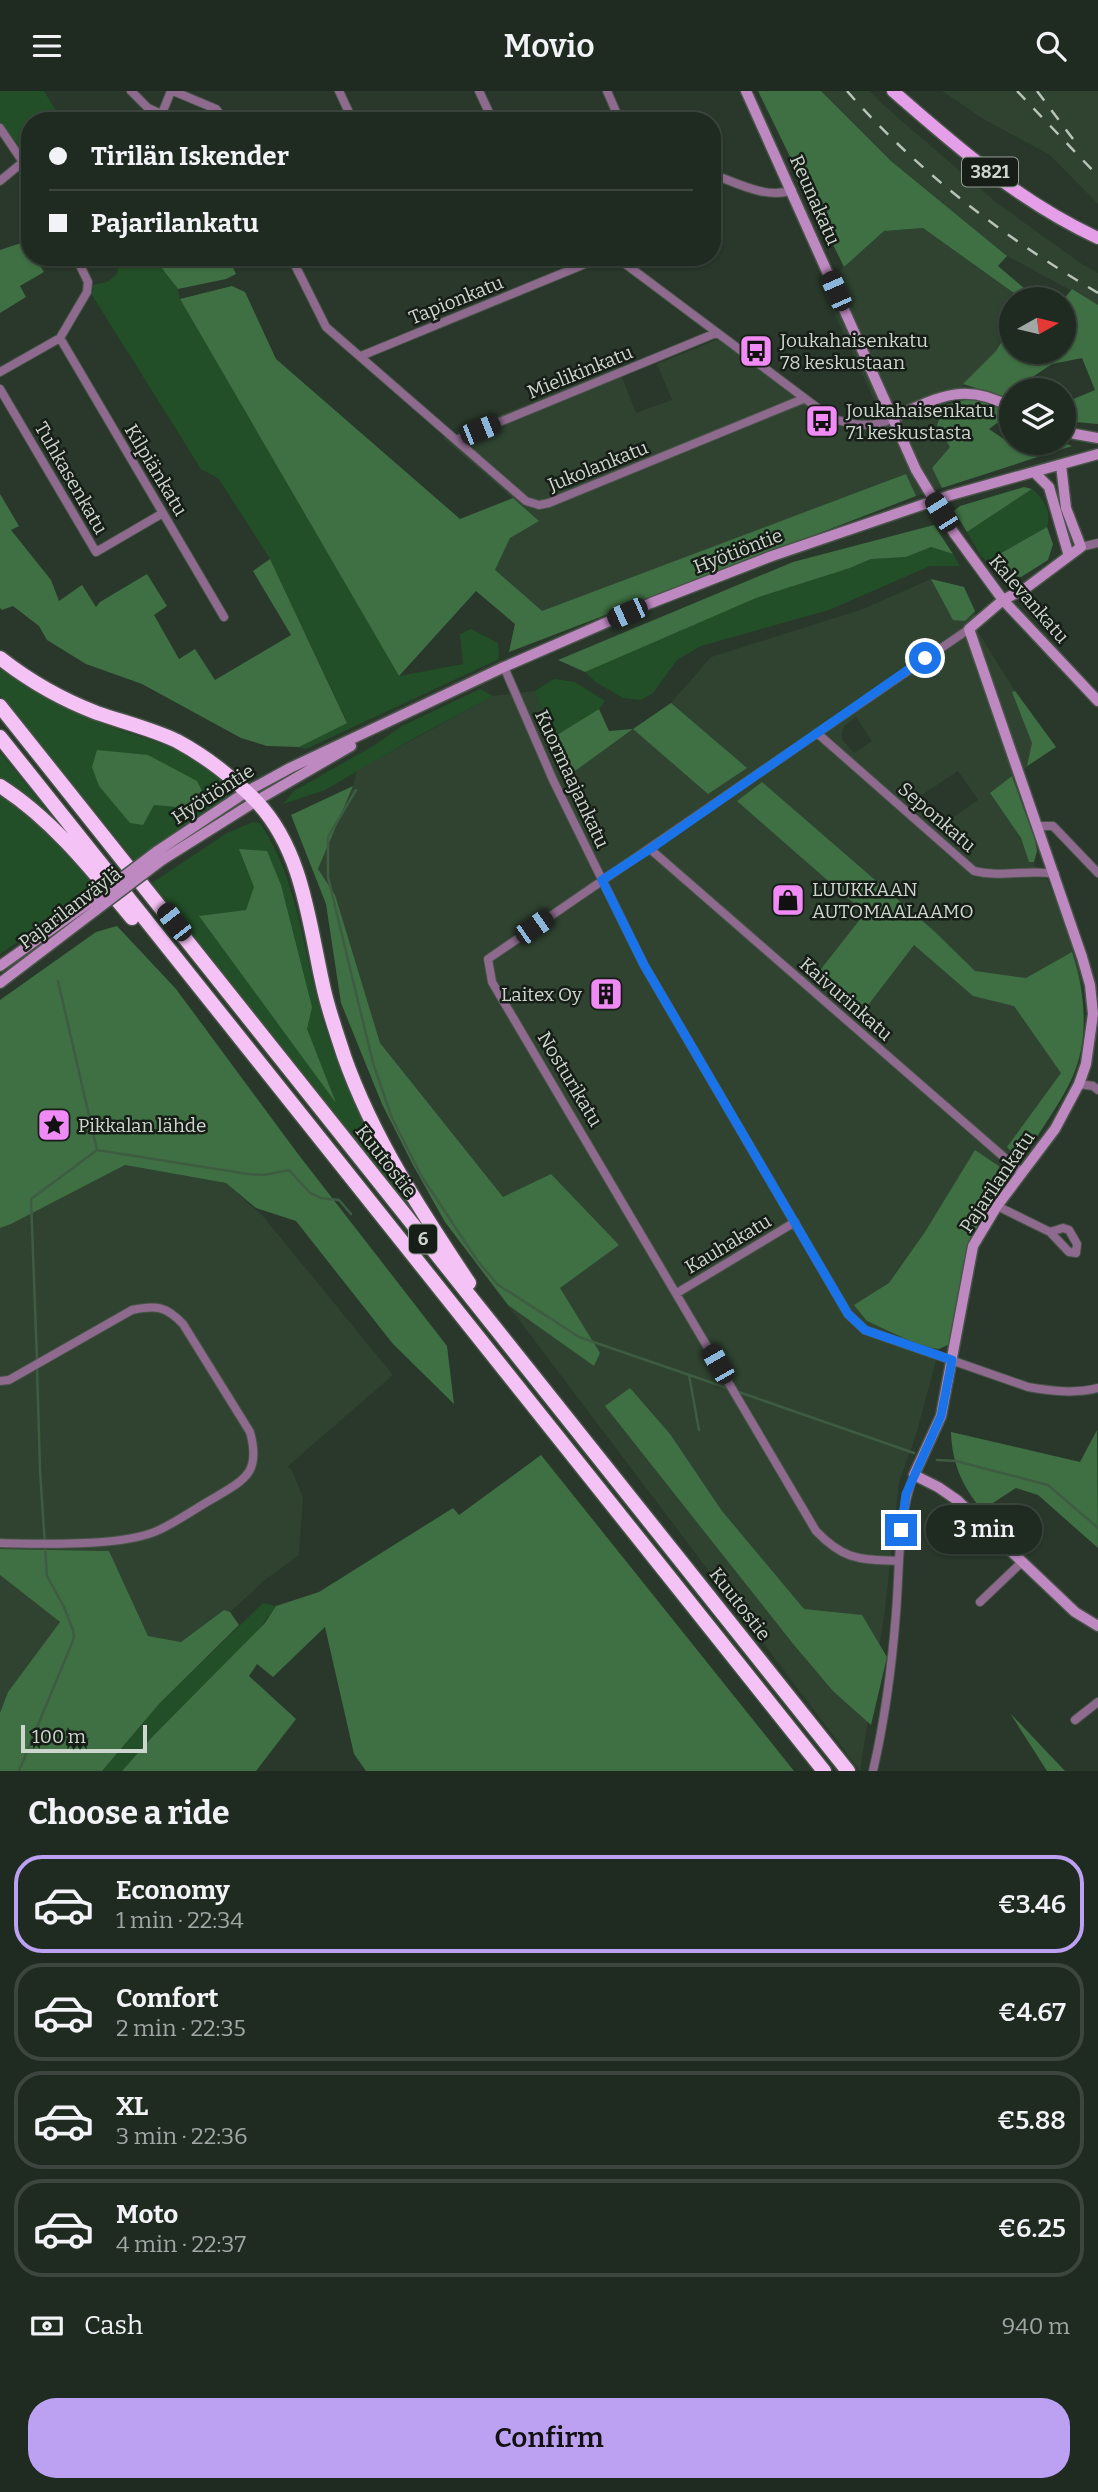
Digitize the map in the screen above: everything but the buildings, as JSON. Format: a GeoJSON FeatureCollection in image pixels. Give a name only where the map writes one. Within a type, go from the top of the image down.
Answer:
{"type":"FeatureCollection","features":[{"type":"Feature","properties":{"kind":"highway"},"geometry":{"type":"LineString","coordinates":[[0,658],[36,683],[69,701],[176,741],[198,754],[251,796],[266,813],[294,862],[324,994],[364,1105],[387,1152],[485,1308],[599,1458]]}},
{"type":"Feature","properties":{"kind":"highway","name":"Kuutostie"},"geometry":{"type":"LineString","coordinates":[[0,706],[848,1771]]}},
{"type":"Feature","properties":{"kind":"highway","name":"Kuutostie"},"geometry":{"type":"LineString","coordinates":[[0,737],[824,1771]]}},
{"type":"Feature","properties":{"kind":"highway"},"geometry":{"type":"LineString","coordinates":[[0,786],[19,798],[48,824],[86,865],[352,1179]]}},
{"type":"Feature","properties":{"kind":"main road","name":"Reunakatu"},"geometry":{"type":"LineString","coordinates":[[746,91],[916,470],[964,549]]}},
{"type":"Feature","properties":{"kind":"main road","name":"3821"},"geometry":{"type":"LineString","coordinates":[[893,91],[969,158],[1054,217],[1098,238]]}},
{"type":"Feature","properties":{"kind":"main road"},"geometry":{"type":"LineString","coordinates":[[893,418],[940,397],[970,392],[999,402]]}},
{"type":"Feature","properties":{"kind":"main road"},"geometry":{"type":"LineString","coordinates":[[1076,434],[1098,438]]}},
{"type":"Feature","properties":{"kind":"main road","name":"Hyötiöntie"},"geometry":{"type":"LineString","coordinates":[[159,856],[251,796],[404,715],[504,667],[651,603],[772,556],[951,495],[1098,454]]}},
{"type":"Feature","properties":{"kind":"main road"},"geometry":{"type":"LineString","coordinates":[[1061,465],[1066,509],[1081,547]]}},
{"type":"Feature","properties":{"kind":"main road"},"geometry":{"type":"LineString","coordinates":[[1035,473],[1049,487],[1069,556]]}},
{"type":"Feature","properties":{"kind":"main road","name":"Nosturikatu"},"geometry":{"type":"LineString","coordinates":[[969,629],[1003,600],[1027,588],[1081,547]]}},
{"type":"Feature","properties":{"kind":"main road","name":"Kalevankatu"},"geometry":{"type":"LineString","coordinates":[[964,549],[1003,600],[1098,701]]}},
{"type":"Feature","properties":{"kind":"main road","name":"Pajarilankatu"},"geometry":{"type":"LineString","coordinates":[[914,1475],[941,1416],[974,1245],[997,1206],[1055,1129],[1079,1084],[1091,1039],[1093,1014],[1090,985],[1055,874],[969,629]]}},
{"type":"Feature","properties":{"kind":"main road","name":"Pajarilanväylä"},"geometry":{"type":"LineString","coordinates":[[0,983],[93,906],[159,856]]}},
{"type":"Feature","properties":{"kind":"main road","name":"Pajarilanväylä"},"geometry":{"type":"LineString","coordinates":[[0,966],[93,906]]}},
{"type":"Feature","properties":{"kind":"main road"},"geometry":{"type":"LineString","coordinates":[[914,1475],[957,1500],[1075,1612],[1098,1626]]}},
{"type":"Feature","properties":{"kind":"street"},"geometry":{"type":"LineString","coordinates":[[131,91],[153,112]]}},
{"type":"Feature","properties":{"kind":"street"},"geometry":{"type":"LineString","coordinates":[[162,112],[172,91],[218,112]]}},
{"type":"Feature","properties":{"kind":"street"},"geometry":{"type":"LineString","coordinates":[[339,91],[349,112]]}},
{"type":"Feature","properties":{"kind":"street"},"geometry":{"type":"LineString","coordinates":[[479,91],[489,112]]}},
{"type":"Feature","properties":{"kind":"street"},"geometry":{"type":"LineString","coordinates":[[607,91],[616,112]]}},
{"type":"Feature","properties":{"kind":"street"},"geometry":{"type":"LineString","coordinates":[[0,128],[21,156]]}},
{"type":"Feature","properties":{"kind":"street"},"geometry":{"type":"LineString","coordinates":[[0,181],[21,166]]}},
{"type":"Feature","properties":{"kind":"street"},"geometry":{"type":"LineString","coordinates":[[721,177],[759,191],[785,193],[792,190]]}},
{"type":"Feature","properties":{"kind":"street"},"geometry":{"type":"LineString","coordinates":[[0,372],[60,338],[87,292],[88,282],[80,266]]}},
{"type":"Feature","properties":{"kind":"street","name":"Jukolankatu"},"geometry":{"type":"LineString","coordinates":[[297,266],[326,327],[526,501],[539,505],[803,399]]}},
{"type":"Feature","properties":{"kind":"street","name":"Tapionkatu"},"geometry":{"type":"LineString","coordinates":[[361,356],[580,266]]}},
{"type":"Feature","properties":{"kind":"street"},"geometry":{"type":"LineString","coordinates":[[628,266],[831,418],[848,423],[877,424],[893,418]]}},
{"type":"Feature","properties":{"kind":"street","name":"Mielikinkatu"},"geometry":{"type":"LineString","coordinates":[[456,440],[716,333]]}},
{"type":"Feature","properties":{"kind":"street","name":"Kilpiänkatu"},"geometry":{"type":"LineString","coordinates":[[60,338],[224,617]]}},
{"type":"Feature","properties":{"kind":"street","name":"Tuhkasenkatu"},"geometry":{"type":"LineString","coordinates":[[0,389],[96,552],[163,513]]}},
{"type":"Feature","properties":{"kind":"street"},"geometry":{"type":"LineString","coordinates":[[1081,547],[1098,543]]}},
{"type":"Feature","properties":{"kind":"street","name":"Nosturikatu"},"geometry":{"type":"LineString","coordinates":[[899,1561],[861,1560],[846,1555],[833,1549],[816,1531],[492,982],[488,959],[969,629]]}},
{"type":"Feature","properties":{"kind":"street","name":"Kuormaajankatu"},"geometry":{"type":"LineString","coordinates":[[504,667],[553,780],[644,965],[848,1314],[865,1330],[1028,1387],[1083,1392],[1098,1388]]}},
{"type":"Feature","properties":{"kind":"street","name":"Seponkatu"},"geometry":{"type":"LineString","coordinates":[[817,733],[974,871],[999,875],[1046,872],[1055,874]]}},
{"type":"Feature","properties":{"kind":"street"},"geometry":{"type":"LineString","coordinates":[[1038,826],[1053,826],[1098,873]]}},
{"type":"Feature","properties":{"kind":"street","name":"Kaivurinkatu"},"geometry":{"type":"LineString","coordinates":[[650,849],[1021,1172]]}},
{"type":"Feature","properties":{"kind":"street"},"geometry":{"type":"LineString","coordinates":[[1079,1084],[1093,1086],[1098,1090]]}},
{"type":"Feature","properties":{"kind":"street"},"geometry":{"type":"LineString","coordinates":[[997,1206],[1050,1231]]}},
{"type":"Feature","properties":{"kind":"street","name":"Kauhakatu"},"geometry":{"type":"LineString","coordinates":[[677,1293],[795,1222]]}},
{"type":"Feature","properties":{"kind":"street"},"geometry":{"type":"LineString","coordinates":[[0,1381],[9,1380],[132,1310],[152,1305],[172,1312],[183,1324],[250,1432],[256,1452],[252,1466],[242,1481],[157,1531],[118,1541],[0,1543]]}},
{"type":"Feature","properties":{"kind":"street","name":"Pajarilankatu"},"geometry":{"type":"LineString","coordinates":[[873,1771],[888,1692],[903,1513],[914,1475]]}},
{"type":"Feature","properties":{"kind":"street"},"geometry":{"type":"LineString","coordinates":[[980,1602],[1022,1562]]}},
{"type":"Feature","properties":{"kind":"street"},"geometry":{"type":"LineString","coordinates":[[1075,1720],[1098,1702]]}},
{"type":"Feature","properties":{"kind":"shaded area"},"geometry":{"type":"Polygon","coordinates":[[[821,91],[870,91],[997,203],[1098,273],[1098,305],[1076,293],[1076,287],[1065,287],[1007,256],[891,161],[821,91]]]}},
{"type":"Feature","properties":{"kind":"shaded area"},"geometry":{"type":"Polygon","coordinates":[[[942,91],[1098,91],[1098,204],[1050,155],[985,120],[942,91]]]}},
{"type":"Feature","properties":{"kind":"shaded area"},"geometry":{"type":"Polygon","coordinates":[[[923,228],[1005,287],[999,287],[999,346],[945,405],[950,447],[932,469],[942,488],[509,652],[515,624],[476,590],[495,570],[510,538],[538,520],[443,438],[618,367],[636,413],[672,400],[657,364],[726,336],[831,413],[878,421],[876,404],[822,287],[884,231],[923,228]]]}},
{"type":"Feature","properties":{"kind":"shaded area"},"geometry":{"type":"Polygon","coordinates":[[[931,579],[964,587],[975,611],[975,627],[1015,691],[1056,747],[990,793],[1021,838],[1029,861],[1034,862],[1038,878],[1047,879],[1067,928],[1081,978],[1084,1015],[1079,1055],[1072,1078],[1027,1152],[1006,1171],[974,1232],[963,1268],[950,1344],[939,1349],[916,1435],[899,1482],[885,1609],[860,1771],[445,1222],[382,1104],[318,869],[353,786],[357,770],[493,696],[535,691],[568,775],[671,703],[711,657],[863,609],[931,579]],[[856,717],[844,726],[842,732],[842,739],[854,753],[872,741],[856,717]],[[958,771],[911,802],[939,827],[978,800],[958,771]]]}},
{"type":"Feature","properties":{"kind":"shaded area"},"geometry":{"type":"Polygon","coordinates":[[[125,1165],[226,1183],[262,1215],[393,1375],[287,1467],[291,1468],[303,1497],[299,1555],[265,1580],[230,1612],[224,1610],[181,1642],[148,1636],[109,1551],[0,1549],[0,1228],[125,1165]]]}},
{"type":"Feature","properties":{"kind":"shaded area"},"geometry":{"type":"Polygon","coordinates":[[[0,1575],[60,1622],[8,1692],[0,1713],[0,1575]]]}},
{"type":"Feature","properties":{"kind":"green space"},"geometry":{"type":"Polygon","coordinates":[[[0,91],[44,91],[57,112],[21,112],[21,148],[0,122],[0,91]]]}},
{"type":"Feature","properties":{"kind":"green space"},"geometry":{"type":"Polygon","coordinates":[[[758,91],[821,91],[891,161],[1007,256],[998,266],[1023,287],[1005,287],[923,228],[884,231],[844,267],[758,91]]]}},
{"type":"Feature","properties":{"kind":"green space"},"geometry":{"type":"Polygon","coordinates":[[[21,243],[21,266],[40,266],[44,272],[20,286],[26,297],[0,313],[0,250],[21,243]]]}},
{"type":"Feature","properties":{"kind":"green space"},"geometry":{"type":"Polygon","coordinates":[[[118,266],[160,266],[178,289],[180,299],[399,676],[463,664],[460,634],[471,629],[498,643],[499,659],[306,749],[299,747],[347,722],[270,559],[219,479],[201,469],[92,295],[93,285],[107,282],[117,274],[118,266]]]}},
{"type":"Feature","properties":{"kind":"green space"},"geometry":{"type":"Polygon","coordinates":[[[160,266],[232,266],[236,274],[226,279],[178,289],[160,266]]]}},
{"type":"Feature","properties":{"kind":"green space"},"geometry":{"type":"Polygon","coordinates":[[[232,286],[245,292],[276,359],[460,519],[513,498],[539,521],[510,538],[495,570],[542,611],[906,474],[916,496],[509,652],[515,624],[476,591],[399,676],[180,299],[232,286]]]}},
{"type":"Feature","properties":{"kind":"green space"},"geometry":{"type":"Polygon","coordinates":[[[1076,291],[1098,305],[1098,424],[1076,422],[1076,398],[1095,390],[1082,358],[1076,359],[1076,291]]]}},
{"type":"Feature","properties":{"kind":"green space"},"geometry":{"type":"Polygon","coordinates":[[[999,346],[999,364],[1052,364],[1031,378],[999,378],[999,395],[963,384],[999,346]]]}},
{"type":"Feature","properties":{"kind":"green space"},"geometry":{"type":"Polygon","coordinates":[[[969,399],[988,401],[999,408],[999,422],[989,429],[999,436],[999,455],[1044,455],[942,488],[932,468],[950,447],[937,425],[945,405],[969,399]]]}},
{"type":"Feature","properties":{"kind":"green space"},"geometry":{"type":"Polygon","coordinates":[[[1024,487],[1032,489],[967,532],[954,511],[960,506],[1024,487]]]}},
{"type":"Feature","properties":{"kind":"green space"},"geometry":{"type":"Polygon","coordinates":[[[1032,489],[1046,506],[1047,527],[994,557],[994,568],[981,556],[967,532],[1032,489]]]}},
{"type":"Feature","properties":{"kind":"green space"},"geometry":{"type":"Polygon","coordinates":[[[0,494],[19,526],[11,530],[51,580],[59,601],[82,585],[96,607],[147,574],[167,606],[154,615],[179,659],[195,649],[215,680],[291,635],[253,571],[270,559],[347,723],[299,747],[267,746],[241,738],[142,684],[86,664],[47,640],[39,626],[13,606],[2,610],[0,608],[0,494]]]}},
{"type":"Feature","properties":{"kind":"green space"},"geometry":{"type":"Polygon","coordinates":[[[934,525],[953,554],[931,547],[906,557],[871,559],[756,598],[585,672],[558,660],[793,562],[934,525]]]}},
{"type":"Feature","properties":{"kind":"green space"},"geometry":{"type":"Polygon","coordinates":[[[1047,527],[1053,544],[1048,560],[1021,577],[1008,575],[994,568],[994,557],[1047,527]]]}},
{"type":"Feature","properties":{"kind":"green space"},"geometry":{"type":"Polygon","coordinates":[[[931,547],[953,554],[960,566],[930,566],[829,610],[701,646],[677,660],[653,693],[641,700],[623,698],[597,683],[585,672],[756,598],[871,559],[906,557],[931,547]]]}},
{"type":"Feature","properties":{"kind":"green space"},"geometry":{"type":"Polygon","coordinates":[[[931,579],[964,587],[975,611],[965,621],[953,620],[931,579]]]}},
{"type":"Feature","properties":{"kind":"green space"},"geometry":{"type":"Polygon","coordinates":[[[0,665],[40,693],[76,712],[163,744],[200,761],[225,783],[230,798],[214,805],[135,861],[0,695],[0,665]]]}},
{"type":"Feature","properties":{"kind":"green space"},"geometry":{"type":"Polygon","coordinates":[[[554,679],[575,682],[605,701],[599,709],[552,738],[535,691],[554,679]]]}},
{"type":"Feature","properties":{"kind":"green space"},"geometry":{"type":"Polygon","coordinates":[[[480,689],[493,696],[325,790],[283,804],[294,791],[373,746],[402,726],[480,689]]]}},
{"type":"Feature","properties":{"kind":"green space"},"geometry":{"type":"Polygon","coordinates":[[[1015,691],[1056,747],[1027,766],[1032,743],[1012,692],[1015,691]]]}},
{"type":"Feature","properties":{"kind":"green space"},"geometry":{"type":"Polygon","coordinates":[[[671,703],[747,768],[708,794],[633,729],[671,703]]]}},
{"type":"Feature","properties":{"kind":"green space"},"geometry":{"type":"Polygon","coordinates":[[[599,709],[609,731],[633,729],[568,776],[552,738],[599,709]]]}},
{"type":"Feature","properties":{"kind":"green space"},"geometry":{"type":"Polygon","coordinates":[[[97,750],[148,755],[197,781],[205,797],[189,808],[154,805],[143,825],[130,823],[99,786],[92,767],[97,750]]]}},
{"type":"Feature","properties":{"kind":"green space"},"geometry":{"type":"Polygon","coordinates":[[[0,752],[79,850],[22,793],[0,779],[0,752]]]}},
{"type":"Feature","properties":{"kind":"green space"},"geometry":{"type":"Polygon","coordinates":[[[1012,776],[1035,840],[1037,851],[1034,862],[1029,862],[1021,838],[990,793],[1012,776]]]}},
{"type":"Feature","properties":{"kind":"green space"},"geometry":{"type":"Polygon","coordinates":[[[762,782],[934,931],[975,971],[1026,978],[1072,952],[1084,1015],[1078,1063],[1067,1088],[1027,1152],[1014,1154],[1007,1147],[1061,1073],[1014,1006],[973,996],[914,945],[859,1017],[814,978],[865,913],[737,801],[762,782]]]}},
{"type":"Feature","properties":{"kind":"green space"},"geometry":{"type":"Polygon","coordinates":[[[353,786],[318,869],[335,895],[380,1043],[503,1197],[551,1174],[619,1245],[560,1288],[600,1353],[594,1366],[508,1305],[445,1222],[382,1104],[341,1003],[326,904],[291,815],[353,786]]]}},
{"type":"Feature","properties":{"kind":"green space"},"geometry":{"type":"Polygon","coordinates":[[[0,791],[23,810],[98,886],[0,954],[0,791]]]}},
{"type":"Feature","properties":{"kind":"green space"},"geometry":{"type":"Polygon","coordinates":[[[253,822],[260,823],[282,866],[297,912],[319,1006],[337,1062],[375,1143],[418,1220],[152,883],[227,833],[253,822]]]}},
{"type":"Feature","properties":{"kind":"green space"},"geometry":{"type":"Polygon","coordinates":[[[239,849],[267,851],[281,885],[312,1007],[307,1029],[336,1103],[199,916],[246,910],[254,887],[239,849]]]}},
{"type":"Feature","properties":{"kind":"green space"},"geometry":{"type":"Polygon","coordinates":[[[117,926],[176,989],[298,1154],[447,1346],[454,1404],[393,1344],[296,1221],[256,1208],[226,1183],[125,1165],[0,1228],[0,1000],[96,932],[117,926]]]}},
{"type":"Feature","properties":{"kind":"green space"},"geometry":{"type":"Polygon","coordinates":[[[975,1150],[1006,1171],[983,1213],[968,1254],[950,1344],[939,1349],[921,1346],[867,1321],[854,1305],[889,1283],[925,1232],[975,1150]]]}},
{"type":"Feature","properties":{"kind":"green space"},"geometry":{"type":"Polygon","coordinates":[[[630,1388],[670,1434],[722,1511],[804,1609],[862,1615],[887,1657],[871,1725],[833,1691],[794,1645],[605,1406],[630,1388]]]}},
{"type":"Feature","properties":{"kind":"green space"},"geometry":{"type":"Polygon","coordinates":[[[1097,1430],[1098,1548],[1038,1495],[1016,1488],[982,1510],[959,1474],[953,1454],[951,1432],[1080,1462],[1097,1430]]]}},
{"type":"Feature","properties":{"kind":"green space"},"geometry":{"type":"Polygon","coordinates":[[[541,1455],[794,1771],[366,1771],[354,1754],[325,1627],[273,1677],[257,1664],[249,1676],[296,1719],[256,1771],[122,1771],[265,1623],[276,1606],[319,1592],[453,1508],[459,1515],[541,1455]]]}},
{"type":"Feature","properties":{"kind":"green space"},"geometry":{"type":"Polygon","coordinates":[[[0,1549],[109,1551],[148,1636],[181,1642],[224,1610],[230,1612],[239,1625],[159,1704],[102,1771],[0,1771],[0,1713],[8,1692],[60,1622],[0,1575],[0,1549]]]}},
{"type":"Feature","properties":{"kind":"green space"},"geometry":{"type":"Polygon","coordinates":[[[263,1603],[276,1606],[260,1628],[122,1771],[102,1771],[159,1704],[263,1603]]]}},
{"type":"Feature","properties":{"kind":"green space"},"geometry":{"type":"Polygon","coordinates":[[[1010,1713],[1065,1771],[1047,1771],[1010,1713]]]}},
{"type":"Feature","properties":{"kind":"waterway"},"geometry":{"type":"LineString","coordinates":[[356,790],[328,837],[328,877],[373,1063],[392,1118],[422,1177],[477,1260],[497,1284],[579,1337],[730,1389]]}},
{"type":"Feature","properties":{"kind":"waterway"},"geometry":{"type":"LineString","coordinates":[[58,981],[97,1150]]}},
{"type":"Feature","properties":{"kind":"waterway"},"geometry":{"type":"LineString","coordinates":[[37,1360],[31,1199],[97,1150],[248,1174],[264,1175],[289,1170],[310,1193],[321,1198],[339,1200],[351,1214]]}},
{"type":"Feature","properties":{"kind":"waterway"},"geometry":{"type":"LineString","coordinates":[[19,1771],[74,1638],[64,1607],[47,1576],[37,1366]]}},
{"type":"Feature","properties":{"kind":"waterway"},"geometry":{"type":"LineString","coordinates":[[689,1375],[699,1430]]}},
{"type":"Feature","properties":{"kind":"waterway"},"geometry":{"type":"LineString","coordinates":[[736,1391],[914,1453]]}},
{"type":"Feature","properties":{"kind":"waterway"},"geometry":{"type":"LineString","coordinates":[[937,1460],[956,1461],[1048,1485],[1098,1528]]}},
{"type":"Feature","properties":{"kind":"railway"},"geometry":{"type":"LineString","coordinates":[[847,91],[903,149],[964,202],[1029,249],[1098,293]]}},
{"type":"Feature","properties":{"kind":"railway"},"geometry":{"type":"LineString","coordinates":[[1017,91],[1098,176]]}},
{"type":"Feature","properties":{"kind":"railway"},"geometry":{"type":"LineString","coordinates":[[1037,91],[1073,139]]}},
{"type":"Feature","properties":{"kind":"place","name":"Joukahaisenkatu 78 keskustaan"},"geometry":{"type":"Point","coordinates":[756,351]}},
{"type":"Feature","properties":{"kind":"place","name":"Joukahaisenkatu 71 keskustasta"},"geometry":{"type":"Point","coordinates":[822,421]}},
{"type":"Feature","properties":{"kind":"place","name":"LUUKKAAN AUTOMAALAAMO"},"geometry":{"type":"Point","coordinates":[788,900]}},
{"type":"Feature","properties":{"kind":"place","name":"Laitex Oy"},"geometry":{"type":"Point","coordinates":[606,994]}},
{"type":"Feature","properties":{"kind":"place","name":"Pikkalan lähde"},"geometry":{"type":"Point","coordinates":[54,1125]}},
{"type":"Feature","properties":{"kind":"route"},"geometry":{"type":"LineString","coordinates":[[901,1530],[906,1494],[941,1416],[952,1360],[865,1330],[848,1314],[644,965],[602,880],[925,658]]}}]}
